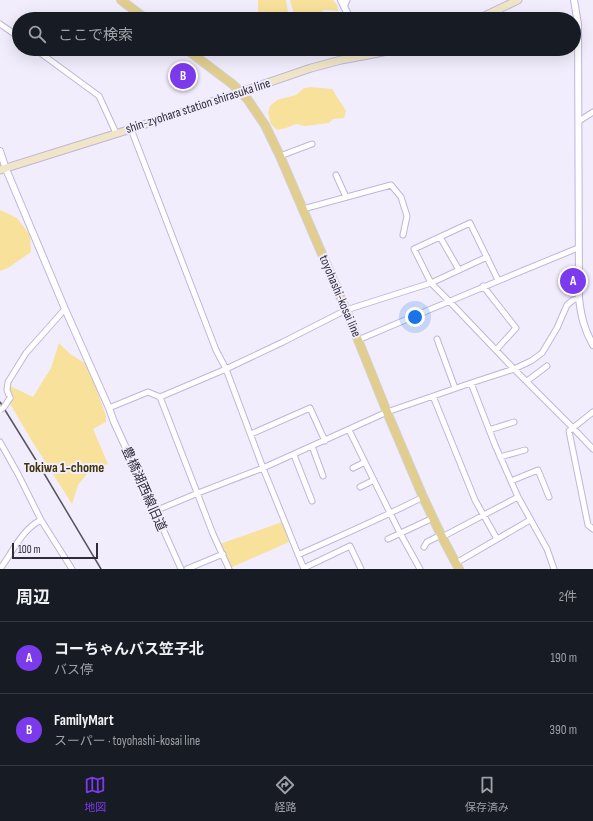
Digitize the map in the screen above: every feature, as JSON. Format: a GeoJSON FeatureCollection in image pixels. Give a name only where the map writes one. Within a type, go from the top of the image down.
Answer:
{"type":"FeatureCollection","features":[{"type":"Feature","properties":{"kind":"main road"},"geometry":{"type":"LineString","coordinates":[[121,0],[137,12]]}},
{"type":"Feature","properties":{"kind":"main road"},"geometry":{"type":"LineString","coordinates":[[493,12],[518,0]]}},
{"type":"Feature","properties":{"kind":"main road","name":"toyohashi-kosai line"},"geometry":{"type":"LineString","coordinates":[[195,56],[241,92],[264,124],[303,209],[423,497],[457,566]]}},
{"type":"Feature","properties":{"kind":"main road","name":"shin-zyohara station shirasuka line"},"geometry":{"type":"LineString","coordinates":[[3,169],[131,129],[311,68],[354,56]]}},
{"type":"Feature","properties":{"kind":"street"},"geometry":{"type":"LineString","coordinates":[[341,0],[346,12]]}},
{"type":"Feature","properties":{"kind":"street"},"geometry":{"type":"LineString","coordinates":[[344,7],[348,0]]}},
{"type":"Feature","properties":{"kind":"street"},"geometry":{"type":"LineString","coordinates":[[574,0],[576,12]]}},
{"type":"Feature","properties":{"kind":"street"},"geometry":{"type":"LineString","coordinates":[[0,24],[12,32]]}},
{"type":"Feature","properties":{"kind":"street"},"geometry":{"type":"LineString","coordinates":[[45,56],[99,96],[116,133]]}},
{"type":"Feature","properties":{"kind":"street"},"geometry":{"type":"LineString","coordinates":[[578,56],[579,298],[582,318],[587,335],[593,345]]}},
{"type":"Feature","properties":{"kind":"street"},"geometry":{"type":"LineString","coordinates":[[579,121],[593,112]]}},
{"type":"Feature","properties":{"kind":"street"},"geometry":{"type":"LineString","coordinates":[[131,129],[216,350],[226,369],[263,468],[304,569],[350,546],[361,569]]}},
{"type":"Feature","properties":{"kind":"street"},"geometry":{"type":"LineString","coordinates":[[280,156],[312,144]]}},
{"type":"Feature","properties":{"kind":"street","name":"豊橋湖西線旧道"},"geometry":{"type":"LineString","coordinates":[[0,151],[3,169],[114,422],[181,569]]}},
{"type":"Feature","properties":{"kind":"street"},"geometry":{"type":"LineString","coordinates":[[336,175],[346,197]]}},
{"type":"Feature","properties":{"kind":"street"},"geometry":{"type":"LineString","coordinates":[[303,209],[391,185],[401,197],[407,216],[403,235]]}},
{"type":"Feature","properties":{"kind":"street"},"geometry":{"type":"LineString","coordinates":[[498,280],[470,223],[414,250],[431,283],[593,449]]}},
{"type":"Feature","properties":{"kind":"street"},"geometry":{"type":"LineString","coordinates":[[440,237],[459,270]]}},
{"type":"Feature","properties":{"kind":"street"},"geometry":{"type":"LineString","coordinates":[[358,340],[450,302],[483,286],[578,248]]}},
{"type":"Feature","properties":{"kind":"street"},"geometry":{"type":"LineString","coordinates":[[109,408],[148,392],[160,397],[226,369],[346,310],[431,283],[487,257]]}},
{"type":"Feature","properties":{"kind":"street"},"geometry":{"type":"LineString","coordinates":[[483,286],[516,328],[496,350]]}},
{"type":"Feature","properties":{"kind":"street"},"geometry":{"type":"LineString","coordinates":[[154,511],[294,455],[387,412],[531,362],[542,353],[557,328],[567,305],[573,300],[579,298]]}},
{"type":"Feature","properties":{"kind":"street"},"geometry":{"type":"LineString","coordinates":[[0,410],[10,398],[7,390],[8,382],[26,353],[65,309]]}},
{"type":"Feature","properties":{"kind":"street"},"geometry":{"type":"LineString","coordinates":[[437,339],[455,388]]}},
{"type":"Feature","properties":{"kind":"street"},"geometry":{"type":"LineString","coordinates":[[527,381],[547,366]]}},
{"type":"Feature","properties":{"kind":"street"},"geometry":{"type":"LineString","coordinates":[[470,383],[518,497],[546,549],[554,569]]}},
{"type":"Feature","properties":{"kind":"street"},"geometry":{"type":"LineString","coordinates":[[433,396],[475,500],[497,540]]}},
{"type":"Feature","properties":{"kind":"street"},"geometry":{"type":"LineString","coordinates":[[160,397],[213,534],[229,569]]}},
{"type":"Feature","properties":{"kind":"street"},"geometry":{"type":"LineString","coordinates":[[250,434],[310,408],[325,441]]}},
{"type":"Feature","properties":{"kind":"street"},"geometry":{"type":"LineString","coordinates":[[593,412],[569,431],[588,525],[593,529]]}},
{"type":"Feature","properties":{"kind":"street"},"geometry":{"type":"LineString","coordinates":[[489,430],[514,422]]}},
{"type":"Feature","properties":{"kind":"street"},"geometry":{"type":"LineString","coordinates":[[349,430],[390,514],[420,569]]}},
{"type":"Feature","properties":{"kind":"street"},"geometry":{"type":"LineString","coordinates":[[0,444],[18,474],[41,520],[72,569]]}},
{"type":"Feature","properties":{"kind":"street"},"geometry":{"type":"LineString","coordinates":[[312,446],[323,476]]}},
{"type":"Feature","properties":{"kind":"street"},"geometry":{"type":"LineString","coordinates":[[500,457],[525,450]]}},
{"type":"Feature","properties":{"kind":"street"},"geometry":{"type":"LineString","coordinates":[[294,455],[312,501]]}},
{"type":"Feature","properties":{"kind":"street"},"geometry":{"type":"LineString","coordinates":[[352,468],[365,462]]}},
{"type":"Feature","properties":{"kind":"street"},"geometry":{"type":"LineString","coordinates":[[511,481],[538,470],[549,497]]}},
{"type":"Feature","properties":{"kind":"street"},"geometry":{"type":"LineString","coordinates":[[360,487],[374,480]]}},
{"type":"Feature","properties":{"kind":"street"},"geometry":{"type":"LineString","coordinates":[[298,554],[390,514],[423,497]]}},
{"type":"Feature","properties":{"kind":"street"},"geometry":{"type":"LineString","coordinates":[[424,547],[427,542],[518,497]]}},
{"type":"Feature","properties":{"kind":"street"},"geometry":{"type":"LineString","coordinates":[[388,539],[433,518]]}},
{"type":"Feature","properties":{"kind":"street"},"geometry":{"type":"LineString","coordinates":[[0,569],[24,533],[34,523],[41,520]]}},
{"type":"Feature","properties":{"kind":"street"},"geometry":{"type":"LineString","coordinates":[[457,566],[530,520]]}},
{"type":"Feature","properties":{"kind":"street"},"geometry":{"type":"LineString","coordinates":[[187,569],[223,554]]}},
{"type":"Feature","properties":{"kind":"shaded area"},"geometry":{"type":"Polygon","coordinates":[[[258,0],[286,0],[288,12],[258,12],[258,0]]]}},
{"type":"Feature","properties":{"kind":"shaded area"},"geometry":{"type":"Polygon","coordinates":[[[290,0],[333,0],[337,5],[338,11],[323,10],[323,12],[294,12],[290,0]]]}},
{"type":"Feature","properties":{"kind":"shaded area"},"geometry":{"type":"Polygon","coordinates":[[[310,87],[332,89],[346,111],[344,118],[333,119],[329,123],[305,126],[296,124],[277,130],[271,124],[268,112],[270,106],[277,100],[296,95],[304,88],[310,87]]]}},
{"type":"Feature","properties":{"kind":"shaded area"},"geometry":{"type":"Polygon","coordinates":[[[0,210],[17,218],[30,235],[31,252],[8,268],[0,271],[0,210]]]}},
{"type":"Feature","properties":{"kind":"shaded area"},"geometry":{"type":"Polygon","coordinates":[[[59,343],[70,354],[88,365],[106,416],[106,422],[93,429],[108,464],[90,470],[78,485],[72,504],[9,402],[8,385],[33,397],[51,368],[59,343]]]}},
{"type":"Feature","properties":{"kind":"shaded area"},"geometry":{"type":"Polygon","coordinates":[[[282,522],[289,542],[230,568],[220,544],[282,522]]]}},
{"type":"Feature","properties":{"kind":"railway"},"geometry":{"type":"LineString","coordinates":[[0,402],[101,569]]}},
{"type":"Feature","properties":{"kind":"place","name":"FamilyMart"},"geometry":{"type":"Point","coordinates":[183,76]}},
{"type":"Feature","properties":{"kind":"place","name":"コーちゃんバス笠子北"},"geometry":{"type":"Point","coordinates":[573,281]}},
{"type":"Feature","properties":{"kind":"district","name":"Tokiwa 1-chome"},"geometry":{"type":"Point","coordinates":[64,467]}}]}
